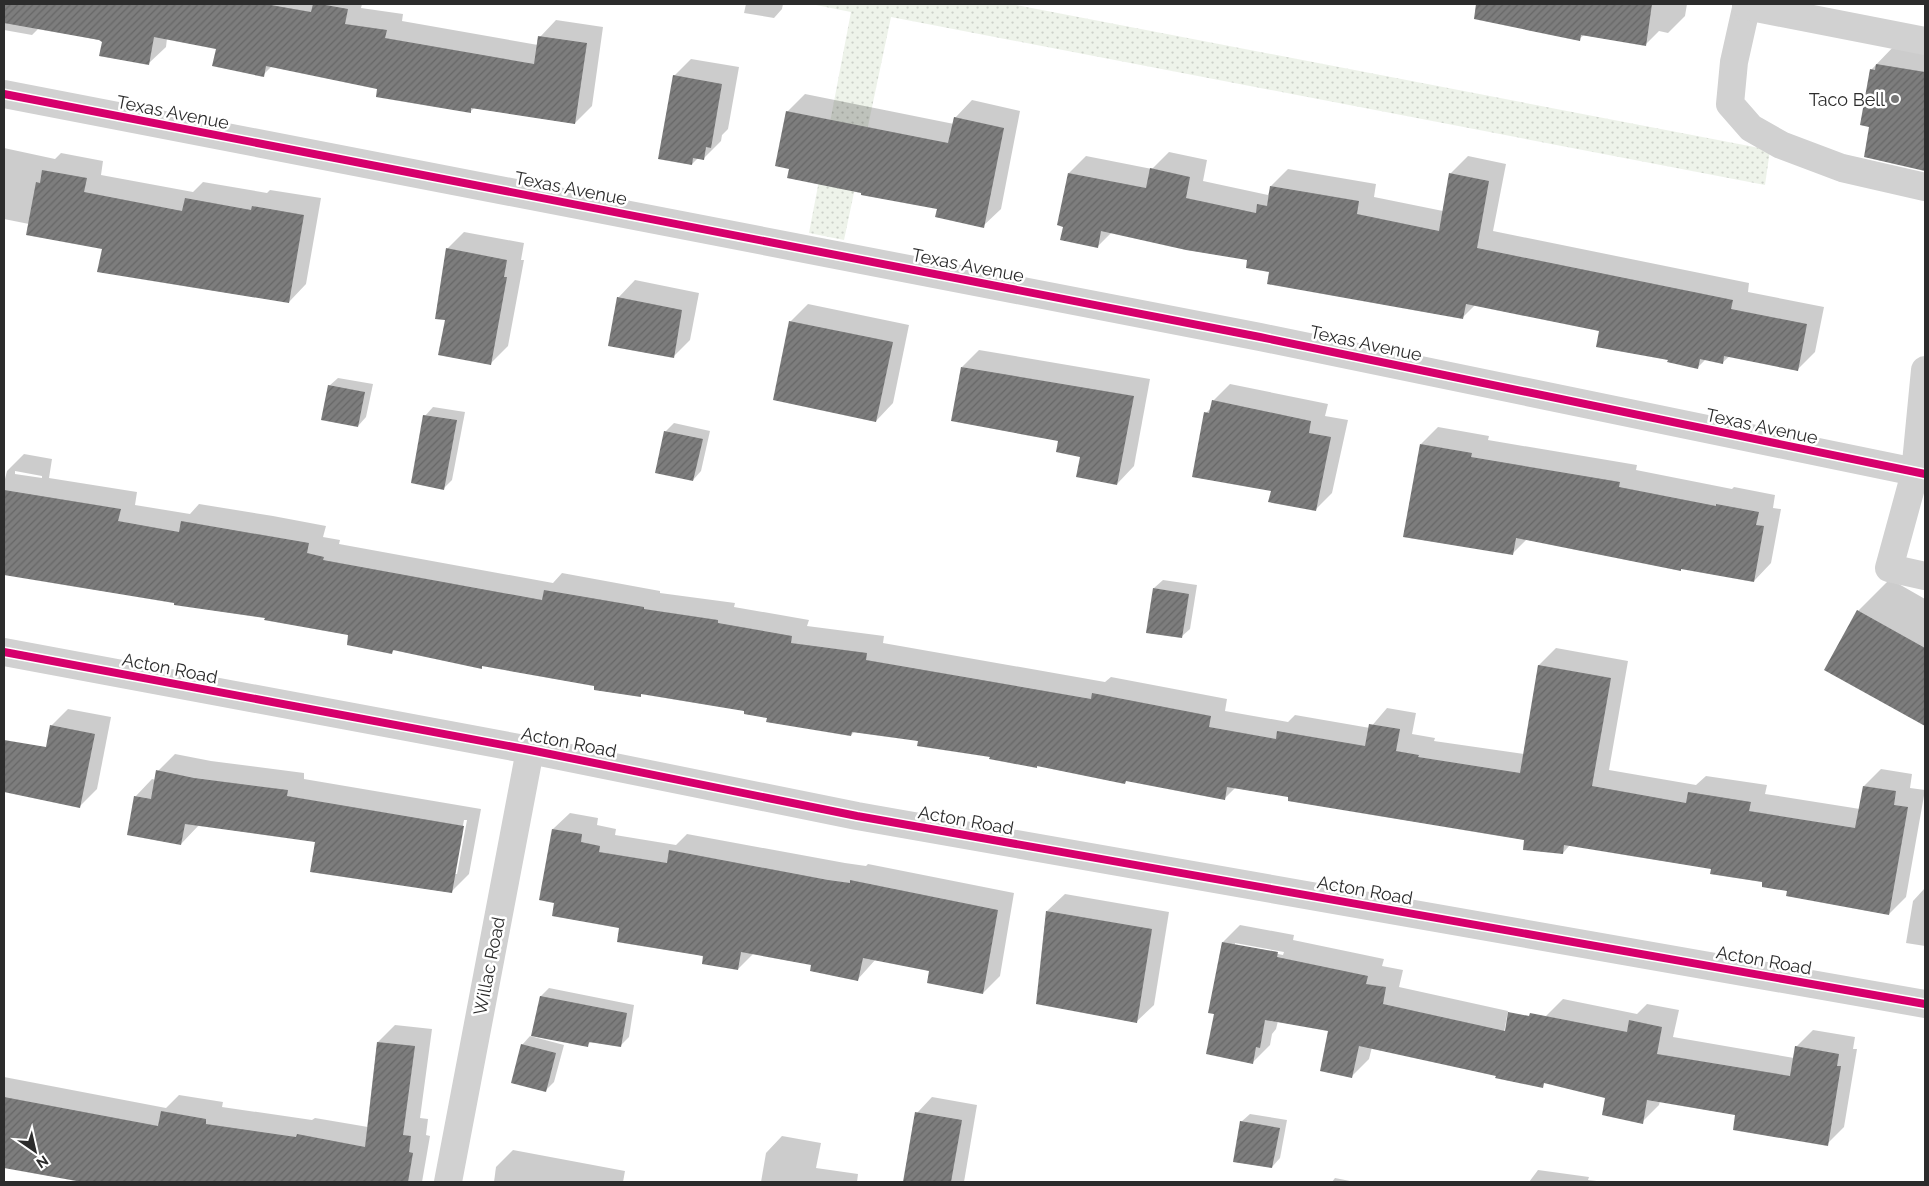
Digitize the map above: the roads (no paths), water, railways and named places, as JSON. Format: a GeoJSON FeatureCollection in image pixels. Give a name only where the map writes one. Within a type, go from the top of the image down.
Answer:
{"type":"FeatureCollection","features":[{"type":"Feature","properties":{"kind":"street"},"geometry":{"type":"LineString","coordinates":[[1925,41],[1746,5],[1734,62],[1730,104],[1750,128],[1782,145],[1842,168],[1925,187]]}},
{"type":"Feature","properties":{"kind":"street","name":"Texas Avenue"},"geometry":{"type":"LineString","coordinates":[[4,94],[1260,336],[1920,473]]}},
{"type":"Feature","properties":{"kind":"street"},"geometry":{"type":"LineString","coordinates":[[1925,370],[1920,473],[1889,568],[1925,576]]}},
{"type":"Feature","properties":{"kind":"street","name":"Acton Road"},"geometry":{"type":"LineString","coordinates":[[4,652],[530,750],[857,816],[1925,1004]]}},
{"type":"Feature","properties":{"kind":"street","name":"Willac Road"},"geometry":{"type":"LineString","coordinates":[[448,1182],[530,750]]}},
{"type":"Feature","properties":{"kind":"place","name":"Taco Bell"},"geometry":{"type":"Point","coordinates":[1895,99]}}]}
